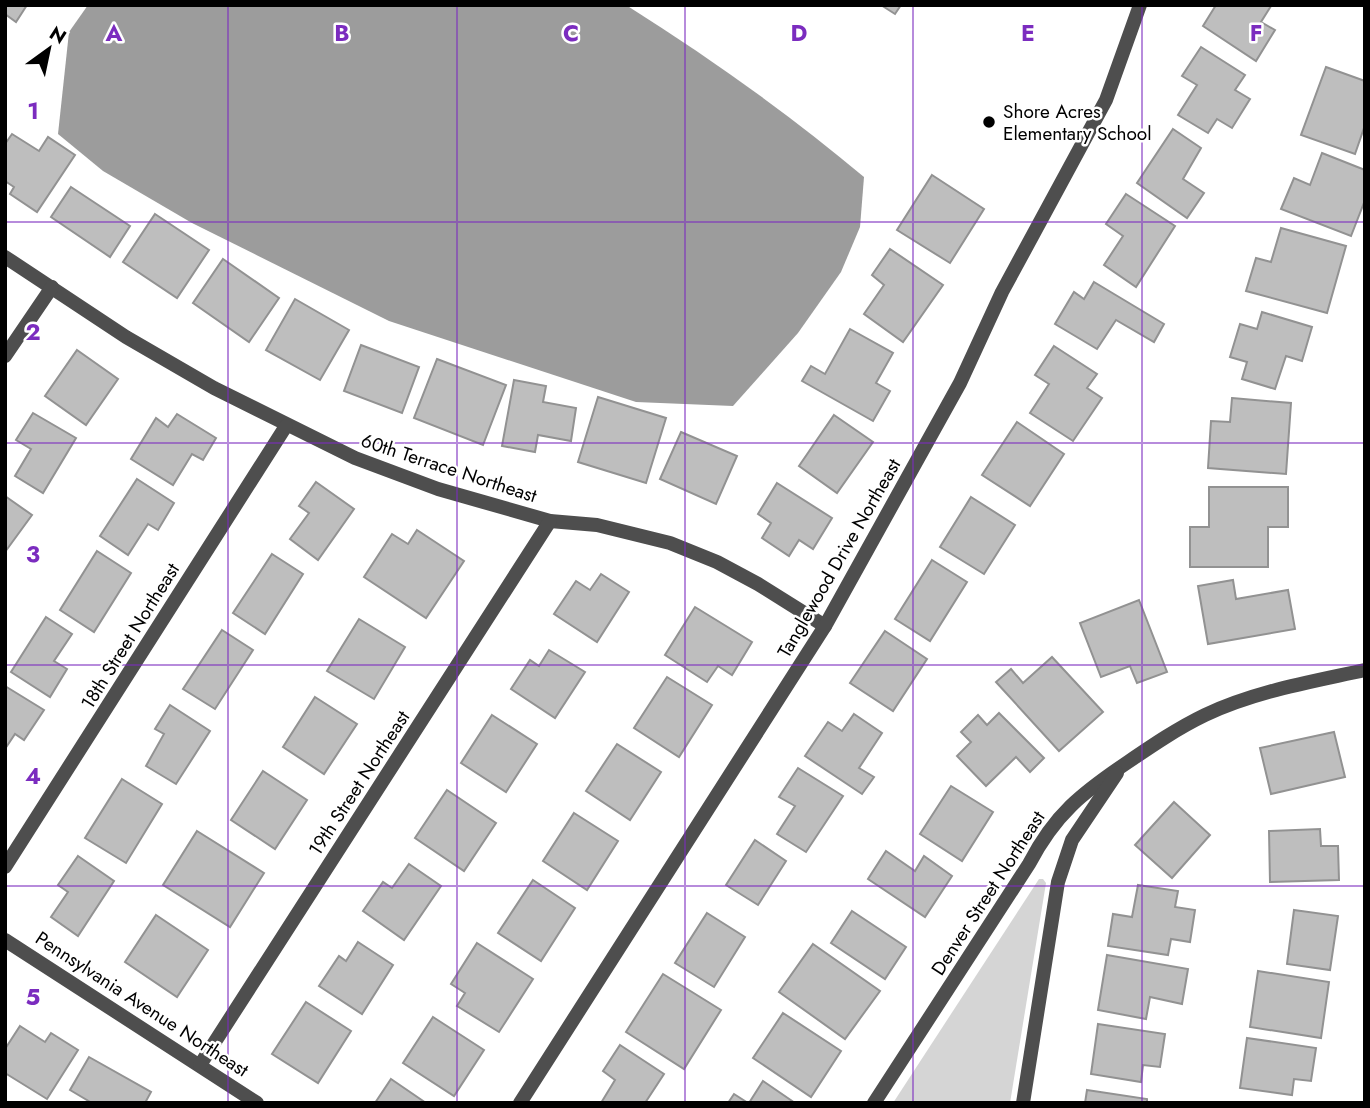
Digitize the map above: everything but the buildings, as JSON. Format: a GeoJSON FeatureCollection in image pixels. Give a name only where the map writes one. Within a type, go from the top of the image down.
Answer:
{"type":"FeatureCollection","features":[{"type":"Feature","properties":{"kind":"street","name":"Tanglewood Drive Northeast"},"geometry":{"type":"LineString","coordinates":[[520,1103],[825,626],[948,405],[1002,292],[1106,100],[1140,5]]}},
{"type":"Feature","properties":{"kind":"street","name":"60th Terrace Northeast"},"geometry":{"type":"LineString","coordinates":[[5,257],[126,337],[214,388],[355,458],[438,489],[550,521],[597,525],[682,548],[717,562],[758,584],[825,626]]}},
{"type":"Feature","properties":{"kind":"street"},"geometry":{"type":"LineString","coordinates":[[5,356],[52,287]]}},
{"type":"Feature","properties":{"kind":"street","name":"18th Street Northeast"},"geometry":{"type":"LineString","coordinates":[[5,867],[286,426]]}},
{"type":"Feature","properties":{"kind":"street","name":"19th Street Northeast"},"geometry":{"type":"LineString","coordinates":[[200,1065],[550,521]]}},
{"type":"Feature","properties":{"kind":"street","name":"Denver Street Northeast"},"geometry":{"type":"LineString","coordinates":[[874,1103],[1052,825],[1072,802],[1168,735],[1207,714],[1287,686],[1365,670]]}},
{"type":"Feature","properties":{"kind":"street"},"geometry":{"type":"LineString","coordinates":[[1023,1103],[1058,883],[1065,860],[1082,824],[1122,765]]}},
{"type":"Feature","properties":{"kind":"street","name":"Pennsylvania Avenue Northeast"},"geometry":{"type":"LineString","coordinates":[[5,940],[257,1103]]}},
{"type":"Feature","properties":{"kind":"shaded area"},"geometry":{"type":"Polygon","coordinates":[[[88,5],[626,5],[748,87],[864,177],[860,227],[841,272],[798,333],[733,406],[636,402],[389,321],[192,223],[103,171],[58,134],[69,32],[88,5]]]}},
{"type":"Feature","properties":{"kind":"shaded area"},"geometry":{"type":"Polygon","coordinates":[[[1039,879],[1046,883],[1010,1103],[893,1103],[1039,879]]]}},
{"type":"Feature","properties":{"kind":"place","name":"Shore Acres Elementary School"},"geometry":{"type":"Point","coordinates":[989,122]}}]}
